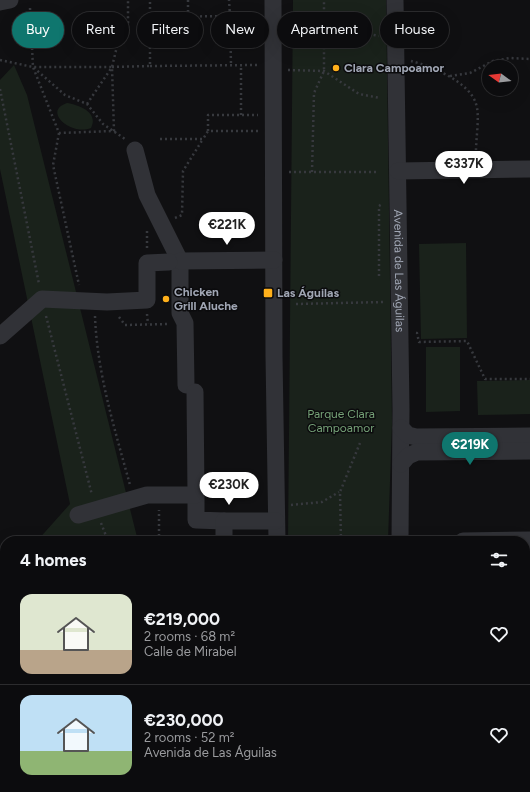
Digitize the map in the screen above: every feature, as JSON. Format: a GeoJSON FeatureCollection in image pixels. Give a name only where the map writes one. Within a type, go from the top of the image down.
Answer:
{"type":"FeatureCollection","features":[{"type":"Feature","properties":{"kind":"street"},"geometry":{"type":"LineString","coordinates":[[0,2],[10,0]]}},
{"type":"Feature","properties":{"kind":"street"},"geometry":{"type":"LineString","coordinates":[[273,0],[277,536]]}},
{"type":"Feature","properties":{"kind":"street","name":"Avenida de Las Águilas"},"geometry":{"type":"LineString","coordinates":[[395,0],[401,428],[400,536]]}},
{"type":"Feature","properties":{"kind":"street"},"geometry":{"type":"LineString","coordinates":[[131,145],[147,195],[174,261],[180,313],[185,323],[196,495],[196,520],[276,521]]}},
{"type":"Feature","properties":{"kind":"street"},"geometry":{"type":"LineString","coordinates":[[398,171],[530,169]]}},
{"type":"Feature","properties":{"kind":"street"},"geometry":{"type":"LineString","coordinates":[[0,336],[42,299],[95,301],[147,300],[147,262],[274,260]]}},
{"type":"Feature","properties":{"kind":"street"},"geometry":{"type":"LineString","coordinates":[[401,428],[408,435],[416,437],[530,436]]}},
{"type":"Feature","properties":{"kind":"street"},"geometry":{"type":"LineString","coordinates":[[401,464],[408,456],[417,452],[530,451]]}},
{"type":"Feature","properties":{"kind":"street"},"geometry":{"type":"LineString","coordinates":[[78,515],[147,495],[196,495]]}},
{"type":"Feature","properties":{"kind":"street"},"geometry":{"type":"LineString","coordinates":[[224,521],[224,536]]}},
{"type":"Feature","properties":{"kind":"path"},"geometry":{"type":"LineString","coordinates":[[114,131],[112,67],[116,42],[122,35],[128,34],[128,0]]}},
{"type":"Feature","properties":{"kind":"path"},"geometry":{"type":"LineString","coordinates":[[150,0],[150,12]]}},
{"type":"Feature","properties":{"kind":"path"},"geometry":{"type":"LineString","coordinates":[[188,0],[188,12]]}},
{"type":"Feature","properties":{"kind":"path"},"geometry":{"type":"LineString","coordinates":[[230,0],[230,12]]}},
{"type":"Feature","properties":{"kind":"path"},"geometry":{"type":"LineString","coordinates":[[324,0],[324,12]]}},
{"type":"Feature","properties":{"kind":"path"},"geometry":{"type":"LineString","coordinates":[[30,8],[33,67],[59,133],[53,165],[95,301],[96,332],[106,396],[134,499]]}},
{"type":"Feature","properties":{"kind":"path"},"geometry":{"type":"LineString","coordinates":[[372,35],[379,36]]}},
{"type":"Feature","properties":{"kind":"path"},"geometry":{"type":"LineString","coordinates":[[150,48],[150,66]]}},
{"type":"Feature","properties":{"kind":"path"},"geometry":{"type":"LineString","coordinates":[[231,48],[231,65]]}},
{"type":"Feature","properties":{"kind":"path"},"geometry":{"type":"LineString","coordinates":[[312,172],[314,93],[324,71],[324,48]]}},
{"type":"Feature","properties":{"kind":"path"},"geometry":{"type":"LineString","coordinates":[[450,76],[470,72],[493,61],[510,58],[530,59]]}},
{"type":"Feature","properties":{"kind":"path"},"geometry":{"type":"LineString","coordinates":[[0,60],[33,67],[264,65]]}},
{"type":"Feature","properties":{"kind":"path"},"geometry":{"type":"LineString","coordinates":[[405,60],[420,64],[450,76],[470,92],[477,105],[476,150]]}},
{"type":"Feature","properties":{"kind":"path"},"geometry":{"type":"LineString","coordinates":[[241,65],[241,115]]}},
{"type":"Feature","properties":{"kind":"path"},"geometry":{"type":"LineString","coordinates":[[33,67],[65,95],[87,104],[103,124],[131,145]]}},
{"type":"Feature","properties":{"kind":"path"},"geometry":{"type":"LineString","coordinates":[[87,104],[112,67]]}},
{"type":"Feature","properties":{"kind":"path"},"geometry":{"type":"LineString","coordinates":[[288,70],[324,71],[359,94],[380,98]]}},
{"type":"Feature","properties":{"kind":"path"},"geometry":{"type":"LineString","coordinates":[[0,89],[42,299],[96,510]]}},
{"type":"Feature","properties":{"kind":"path"},"geometry":{"type":"LineString","coordinates":[[168,220],[182,215],[183,171],[208,131],[208,115],[264,114]]}},
{"type":"Feature","properties":{"kind":"path"},"geometry":{"type":"LineString","coordinates":[[59,133],[114,131]]}},
{"type":"Feature","properties":{"kind":"path"},"geometry":{"type":"LineString","coordinates":[[208,131],[264,131]]}},
{"type":"Feature","properties":{"kind":"path"},"geometry":{"type":"LineString","coordinates":[[160,139],[203,139]]}},
{"type":"Feature","properties":{"kind":"path"},"geometry":{"type":"LineString","coordinates":[[287,172],[379,172]]}},
{"type":"Feature","properties":{"kind":"path"},"geometry":{"type":"LineString","coordinates":[[379,206],[379,276]]}},
{"type":"Feature","properties":{"kind":"path"},"geometry":{"type":"LineString","coordinates":[[146,228],[147,262]]}},
{"type":"Feature","properties":{"kind":"path"},"geometry":{"type":"LineString","coordinates":[[95,301],[125,325],[171,324]]}},
{"type":"Feature","properties":{"kind":"path"},"geometry":{"type":"LineString","coordinates":[[296,304],[387,302]]}},
{"type":"Feature","properties":{"kind":"path"},"geometry":{"type":"LineString","coordinates":[[413,333],[418,333],[419,342],[467,341],[485,379],[530,379]]}},
{"type":"Feature","properties":{"kind":"path"},"geometry":{"type":"LineString","coordinates":[[341,536],[340,492],[360,443]]}},
{"type":"Feature","properties":{"kind":"path"},"geometry":{"type":"LineString","coordinates":[[284,505],[304,505],[322,502],[340,492]]}},
{"type":"Feature","properties":{"kind":"path"},"geometry":{"type":"LineString","coordinates":[[159,496],[159,536]]}},
{"type":"Feature","properties":{"kind":"green space","name":"Parque Clara Campoamor"},"geometry":{"type":"Polygon","coordinates":[[[293,0],[386,0],[386,12],[380,12],[380,48],[387,48],[392,422],[388,536],[288,536],[293,48],[372,48],[372,12],[293,12],[293,0]]]}},
{"type":"Feature","properties":{"kind":"green space"},"geometry":{"type":"Polygon","coordinates":[[[14,65],[27,95],[137,536],[41,536],[70,504],[0,169],[0,80],[14,65]]]}},
{"type":"Feature","properties":{"kind":"green space"},"geometry":{"type":"Polygon","coordinates":[[[67,103],[82,108],[90,114],[93,122],[91,128],[83,130],[75,129],[62,122],[58,117],[57,111],[60,107],[67,103]]]}},
{"type":"Feature","properties":{"kind":"green space"},"geometry":{"type":"Polygon","coordinates":[[[466,243],[467,338],[421,339],[419,244],[466,243]]]}},
{"type":"Feature","properties":{"kind":"green space"},"geometry":{"type":"Polygon","coordinates":[[[426,347],[460,347],[460,411],[426,412],[426,347]]]}},
{"type":"Feature","properties":{"kind":"green space"},"geometry":{"type":"Polygon","coordinates":[[[530,380],[530,414],[478,415],[477,381],[530,380]]]}},
{"type":"Feature","properties":{"kind":"place","name":"Clara Campoamor"},"geometry":{"type":"Point","coordinates":[336,68]}},
{"type":"Feature","properties":{"kind":"place","name":"Las Águilas"},"geometry":{"type":"Point","coordinates":[268,293]}},
{"type":"Feature","properties":{"kind":"place","name":"Chicken Grill Aluche"},"geometry":{"type":"Point","coordinates":[166,299]}}]}
